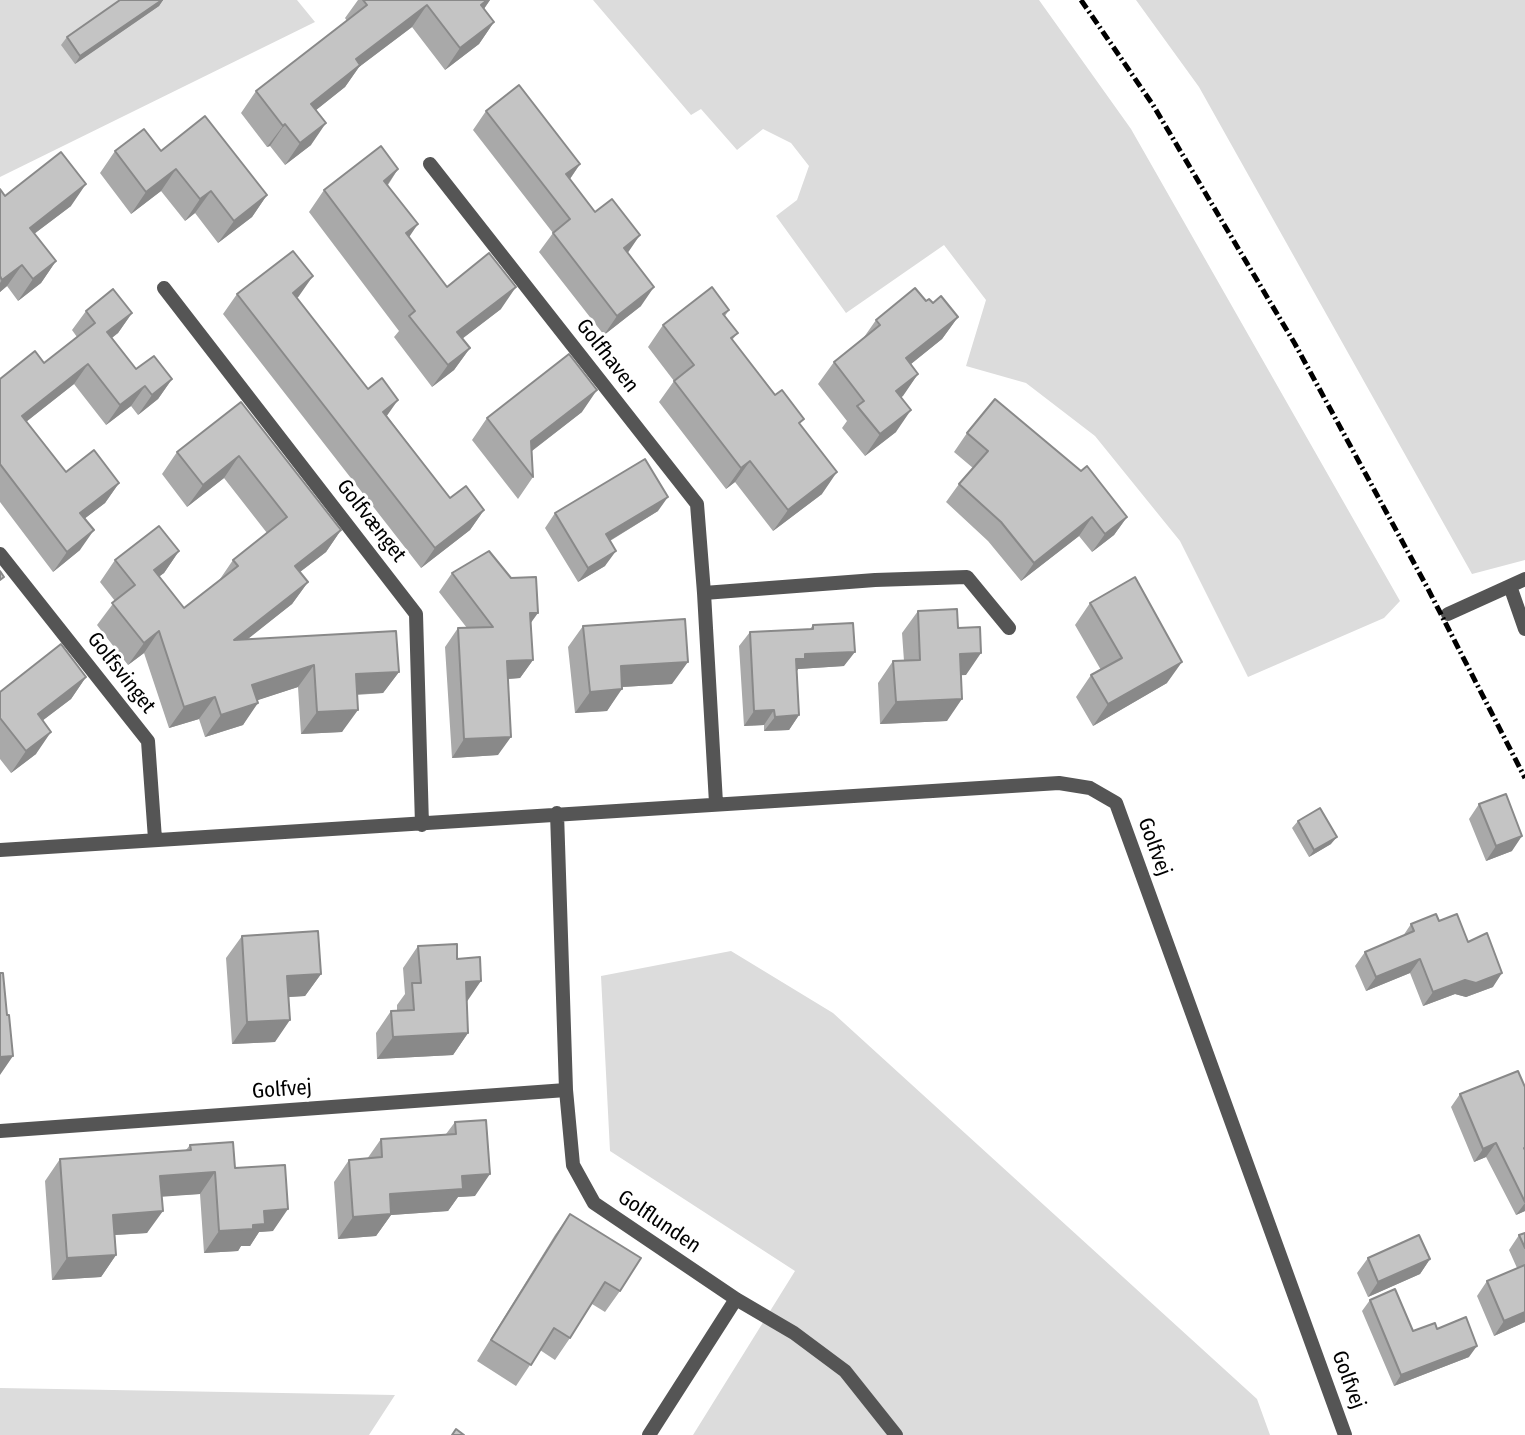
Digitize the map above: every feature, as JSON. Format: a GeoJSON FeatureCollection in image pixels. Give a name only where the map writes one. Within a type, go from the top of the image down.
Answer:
{"type":"FeatureCollection","features":[{"type":"Feature","properties":{"kind":"street","name":"Golfhaven"},"geometry":{"type":"LineString","coordinates":[[430,164],[697,504],[716,803]]}},
{"type":"Feature","properties":{"kind":"street","name":"Golfvænget"},"geometry":{"type":"LineString","coordinates":[[164,288],[416,614],[422,825]]}},
{"type":"Feature","properties":{"kind":"street","name":"Golfsvinget"},"geometry":{"type":"LineString","coordinates":[[0,554],[148,741],[155,839]]}},
{"type":"Feature","properties":{"kind":"street"},"geometry":{"type":"LineString","coordinates":[[704,593],[875,580],[967,577],[1009,628]]}},
{"type":"Feature","properties":{"kind":"street"},"geometry":{"type":"LineString","coordinates":[[1448,614],[1525,579]]}},
{"type":"Feature","properties":{"kind":"street"},"geometry":{"type":"LineString","coordinates":[[1510,586],[1525,629]]}},
{"type":"Feature","properties":{"kind":"street","name":"Golfvej"},"geometry":{"type":"LineString","coordinates":[[0,850],[1059,783],[1090,788],[1115,803],[1345,1435]]}},
{"type":"Feature","properties":{"kind":"street"},"geometry":{"type":"LineString","coordinates":[[557,813],[566,1090]]}},
{"type":"Feature","properties":{"kind":"street","name":"Golfvej"},"geometry":{"type":"LineString","coordinates":[[0,1131],[566,1090]]}},
{"type":"Feature","properties":{"kind":"street","name":"Golflunden"},"geometry":{"type":"LineString","coordinates":[[566,1090],[573,1165],[594,1203],[737,1299],[794,1333],[845,1371],[896,1435]]}},
{"type":"Feature","properties":{"kind":"street"},"geometry":{"type":"LineString","coordinates":[[649,1435],[737,1299]]}},
{"type":"Feature","properties":{"kind":"shaded area"},"geometry":{"type":"Polygon","coordinates":[[[0,0],[297,0],[315,22],[0,177],[0,0]]]}},
{"type":"Feature","properties":{"kind":"shaded area"},"geometry":{"type":"Polygon","coordinates":[[[593,0],[1039,0],[1131,129],[1400,601],[1384,618],[1248,677],[1180,541],[1095,436],[1026,383],[966,366],[986,300],[944,245],[846,313],[776,216],[797,200],[809,166],[791,143],[763,129],[737,150],[701,109],[691,115],[593,0]]]}},
{"type":"Feature","properties":{"kind":"shaded area"},"geometry":{"type":"Polygon","coordinates":[[[1136,0],[1525,0],[1525,560],[1472,574],[1199,87],[1136,0]]]}},
{"type":"Feature","properties":{"kind":"shaded area"},"geometry":{"type":"Polygon","coordinates":[[[731,951],[833,1013],[1257,1399],[1270,1435],[693,1435],[795,1271],[610,1151],[601,976],[731,951]]]}},
{"type":"Feature","properties":{"kind":"shaded area"},"geometry":{"type":"Polygon","coordinates":[[[0,1388],[395,1395],[369,1435],[0,1435],[0,1388]]]}},
{"type":"Feature","properties":{"kind":"building"},"geometry":{"type":"Polygon","coordinates":[[[120,0],[162,0],[80,56],[67,37],[120,0]]]}},
{"type":"Feature","properties":{"kind":"building"},"geometry":{"type":"Polygon","coordinates":[[[363,0],[487,0],[481,5],[494,22],[460,48],[427,5],[356,59],[360,65],[311,104],[326,123],[300,143],[256,91],[367,5],[363,0]]]}},
{"type":"Feature","properties":{"kind":"building"},"geometry":{"type":"Polygon","coordinates":[[[519,85],[580,164],[566,174],[595,212],[612,199],[640,235],[624,248],[654,287],[617,316],[553,233],[570,219],[486,111],[519,85]]]}},
{"type":"Feature","properties":{"kind":"building"},"geometry":{"type":"Polygon","coordinates":[[[205,116],[267,195],[234,221],[211,191],[200,199],[176,169],[146,192],[115,151],[144,129],[161,151],[205,116]]]}},
{"type":"Feature","properties":{"kind":"building"},"geometry":{"type":"Polygon","coordinates":[[[381,146],[398,169],[384,181],[418,224],[406,233],[447,287],[489,253],[516,287],[457,332],[470,348],[448,365],[409,316],[415,311],[324,190],[381,146]]]}},
{"type":"Feature","properties":{"kind":"building"},"geometry":{"type":"Polygon","coordinates":[[[61,152],[86,184],[30,228],[56,261],[33,279],[22,265],[2,280],[0,189],[5,196],[61,152]]]}},
{"type":"Feature","properties":{"kind":"building"},"geometry":{"type":"Polygon","coordinates":[[[293,251],[313,276],[293,293],[368,389],[382,378],[398,400],[383,412],[450,498],[466,486],[484,510],[435,548],[237,294],[293,251]]]}},
{"type":"Feature","properties":{"kind":"building"},"geometry":{"type":"Polygon","coordinates":[[[712,287],[729,310],[723,314],[738,333],[731,338],[775,395],[782,390],[804,419],[799,423],[837,472],[788,510],[750,461],[741,468],[674,381],[694,365],[663,325],[712,287]]]}},
{"type":"Feature","properties":{"kind":"building"},"geometry":{"type":"Polygon","coordinates":[[[915,288],[926,301],[929,299],[933,303],[941,296],[958,317],[906,358],[918,374],[896,391],[911,410],[880,434],[857,406],[864,401],[834,362],[880,325],[876,320],[915,288]]]}},
{"type":"Feature","properties":{"kind":"building"},"geometry":{"type":"Polygon","coordinates":[[[113,289],[132,313],[107,332],[136,369],[154,356],[172,379],[152,395],[145,386],[120,405],[88,364],[22,416],[66,472],[94,450],[119,483],[80,513],[94,530],[67,552],[0,464],[0,379],[35,351],[44,363],[95,323],[86,311],[113,289]]]}},
{"type":"Feature","properties":{"kind":"building"},"geometry":{"type":"Polygon","coordinates":[[[569,354],[597,390],[531,441],[533,477],[487,418],[569,354]]]}},
{"type":"Feature","properties":{"kind":"building"},"geometry":{"type":"Polygon","coordinates":[[[995,399],[1081,471],[1087,466],[1127,517],[1105,534],[1092,517],[1034,563],[1001,522],[959,484],[988,451],[967,433],[995,399]]]}},
{"type":"Feature","properties":{"kind":"building"},"geometry":{"type":"Polygon","coordinates":[[[241,402],[341,530],[295,566],[308,582],[234,640],[396,631],[399,672],[356,674],[358,710],[317,712],[314,665],[252,685],[258,703],[221,715],[215,697],[184,707],[159,631],[144,643],[112,603],[135,585],[115,560],[159,526],[179,551],[154,570],[184,608],[238,566],[233,560],[287,517],[239,456],[203,485],[177,452],[241,402]]]}},
{"type":"Feature","properties":{"kind":"building"},"geometry":{"type":"Polygon","coordinates":[[[645,459],[668,497],[606,534],[616,551],[588,568],[555,513],[645,459]]]}},
{"type":"Feature","properties":{"kind":"building"},"geometry":{"type":"Polygon","coordinates":[[[489,551],[511,578],[536,577],[538,613],[530,613],[533,660],[507,661],[511,737],[464,739],[458,628],[493,627],[452,573],[489,551]]]}},
{"type":"Feature","properties":{"kind":"building"},"geometry":{"type":"Polygon","coordinates":[[[1135,577],[1182,662],[1108,704],[1091,675],[1122,658],[1090,603],[1135,577]]]}},
{"type":"Feature","properties":{"kind":"building"},"geometry":{"type":"Polygon","coordinates":[[[957,609],[958,628],[980,627],[981,653],[960,654],[962,699],[896,702],[893,661],[920,660],[918,611],[957,609]]]}},
{"type":"Feature","properties":{"kind":"building"},"geometry":{"type":"Polygon","coordinates":[[[685,619],[688,662],[621,666],[622,689],[590,692],[583,626],[685,619]]]}},
{"type":"Feature","properties":{"kind":"building"},"geometry":{"type":"Polygon","coordinates":[[[853,623],[855,652],[805,654],[805,659],[796,659],[799,715],[775,717],[774,710],[754,711],[750,632],[813,629],[813,625],[853,623]]]}},
{"type":"Feature","properties":{"kind":"building"},"geometry":{"type":"Polygon","coordinates":[[[61,644],[86,677],[38,714],[51,732],[26,751],[0,718],[0,692],[61,644]]]}},
{"type":"Feature","properties":{"kind":"building"},"geometry":{"type":"Polygon","coordinates":[[[1506,794],[1522,836],[1496,846],[1479,804],[1506,794]]]}},
{"type":"Feature","properties":{"kind":"building"},"geometry":{"type":"Polygon","coordinates":[[[1320,808],[1337,837],[1314,850],[1298,821],[1320,808]]]}},
{"type":"Feature","properties":{"kind":"building"},"geometry":{"type":"Polygon","coordinates":[[[1436,914],[1439,921],[1457,914],[1468,942],[1487,933],[1502,973],[1476,983],[1465,980],[1433,992],[1420,959],[1376,977],[1365,952],[1414,931],[1411,924],[1436,914]]]}},
{"type":"Feature","properties":{"kind":"building"},"geometry":{"type":"Polygon","coordinates":[[[318,931],[321,974],[287,976],[290,1020],[247,1022],[242,936],[318,931]]]}},
{"type":"Feature","properties":{"kind":"building"},"geometry":{"type":"Polygon","coordinates":[[[457,944],[457,959],[480,957],[481,981],[466,982],[468,1033],[393,1037],[391,1011],[414,1010],[412,983],[421,983],[418,946],[457,944]]]}},
{"type":"Feature","properties":{"kind":"building"},"geometry":{"type":"Polygon","coordinates":[[[0,973],[3,973],[13,1056],[0,1057],[0,973]]]}},
{"type":"Feature","properties":{"kind":"building"},"geometry":{"type":"Polygon","coordinates":[[[1518,1071],[1525,1087],[1525,1202],[1496,1143],[1483,1149],[1460,1094],[1518,1071]]]}},
{"type":"Feature","properties":{"kind":"building"},"geometry":{"type":"Polygon","coordinates":[[[486,1120],[490,1174],[462,1176],[463,1189],[390,1194],[391,1214],[353,1217],[349,1160],[382,1157],[381,1139],[456,1134],[455,1122],[486,1120]]]}},
{"type":"Feature","properties":{"kind":"building"},"geometry":{"type":"Polygon","coordinates":[[[233,1142],[235,1168],[285,1165],[288,1209],[264,1211],[265,1224],[253,1225],[253,1229],[219,1231],[215,1172],[160,1176],[163,1211],[113,1215],[116,1255],[67,1258],[60,1159],[191,1150],[190,1145],[233,1142]]]}},
{"type":"Feature","properties":{"kind":"building"},"geometry":{"type":"Polygon","coordinates":[[[570,1214],[641,1258],[620,1291],[605,1282],[570,1338],[554,1328],[531,1365],[491,1340],[570,1214]]]}},
{"type":"Feature","properties":{"kind":"building"},"geometry":{"type":"Polygon","coordinates":[[[1525,1233],[1525,1248],[1519,1235],[1525,1233]]]}},
{"type":"Feature","properties":{"kind":"building"},"geometry":{"type":"Polygon","coordinates":[[[1419,1235],[1430,1259],[1378,1282],[1368,1258],[1419,1235]]]}},
{"type":"Feature","properties":{"kind":"building"},"geometry":{"type":"Polygon","coordinates":[[[1525,1265],[1525,1312],[1504,1321],[1487,1281],[1525,1265]]]}},
{"type":"Feature","properties":{"kind":"building"},"geometry":{"type":"Polygon","coordinates":[[[1395,1289],[1413,1331],[1435,1323],[1437,1329],[1466,1317],[1477,1346],[1401,1375],[1370,1300],[1395,1289]]]}},
{"type":"Feature","properties":{"kind":"building"},"geometry":{"type":"Polygon","coordinates":[[[456,1429],[464,1435],[452,1435],[456,1429]]]}},
{"type":"Feature","properties":{"kind":"railway"},"geometry":{"type":"LineString","coordinates":[[1081,0],[1153,105],[1295,344],[1427,587],[1525,778]]}}]}
